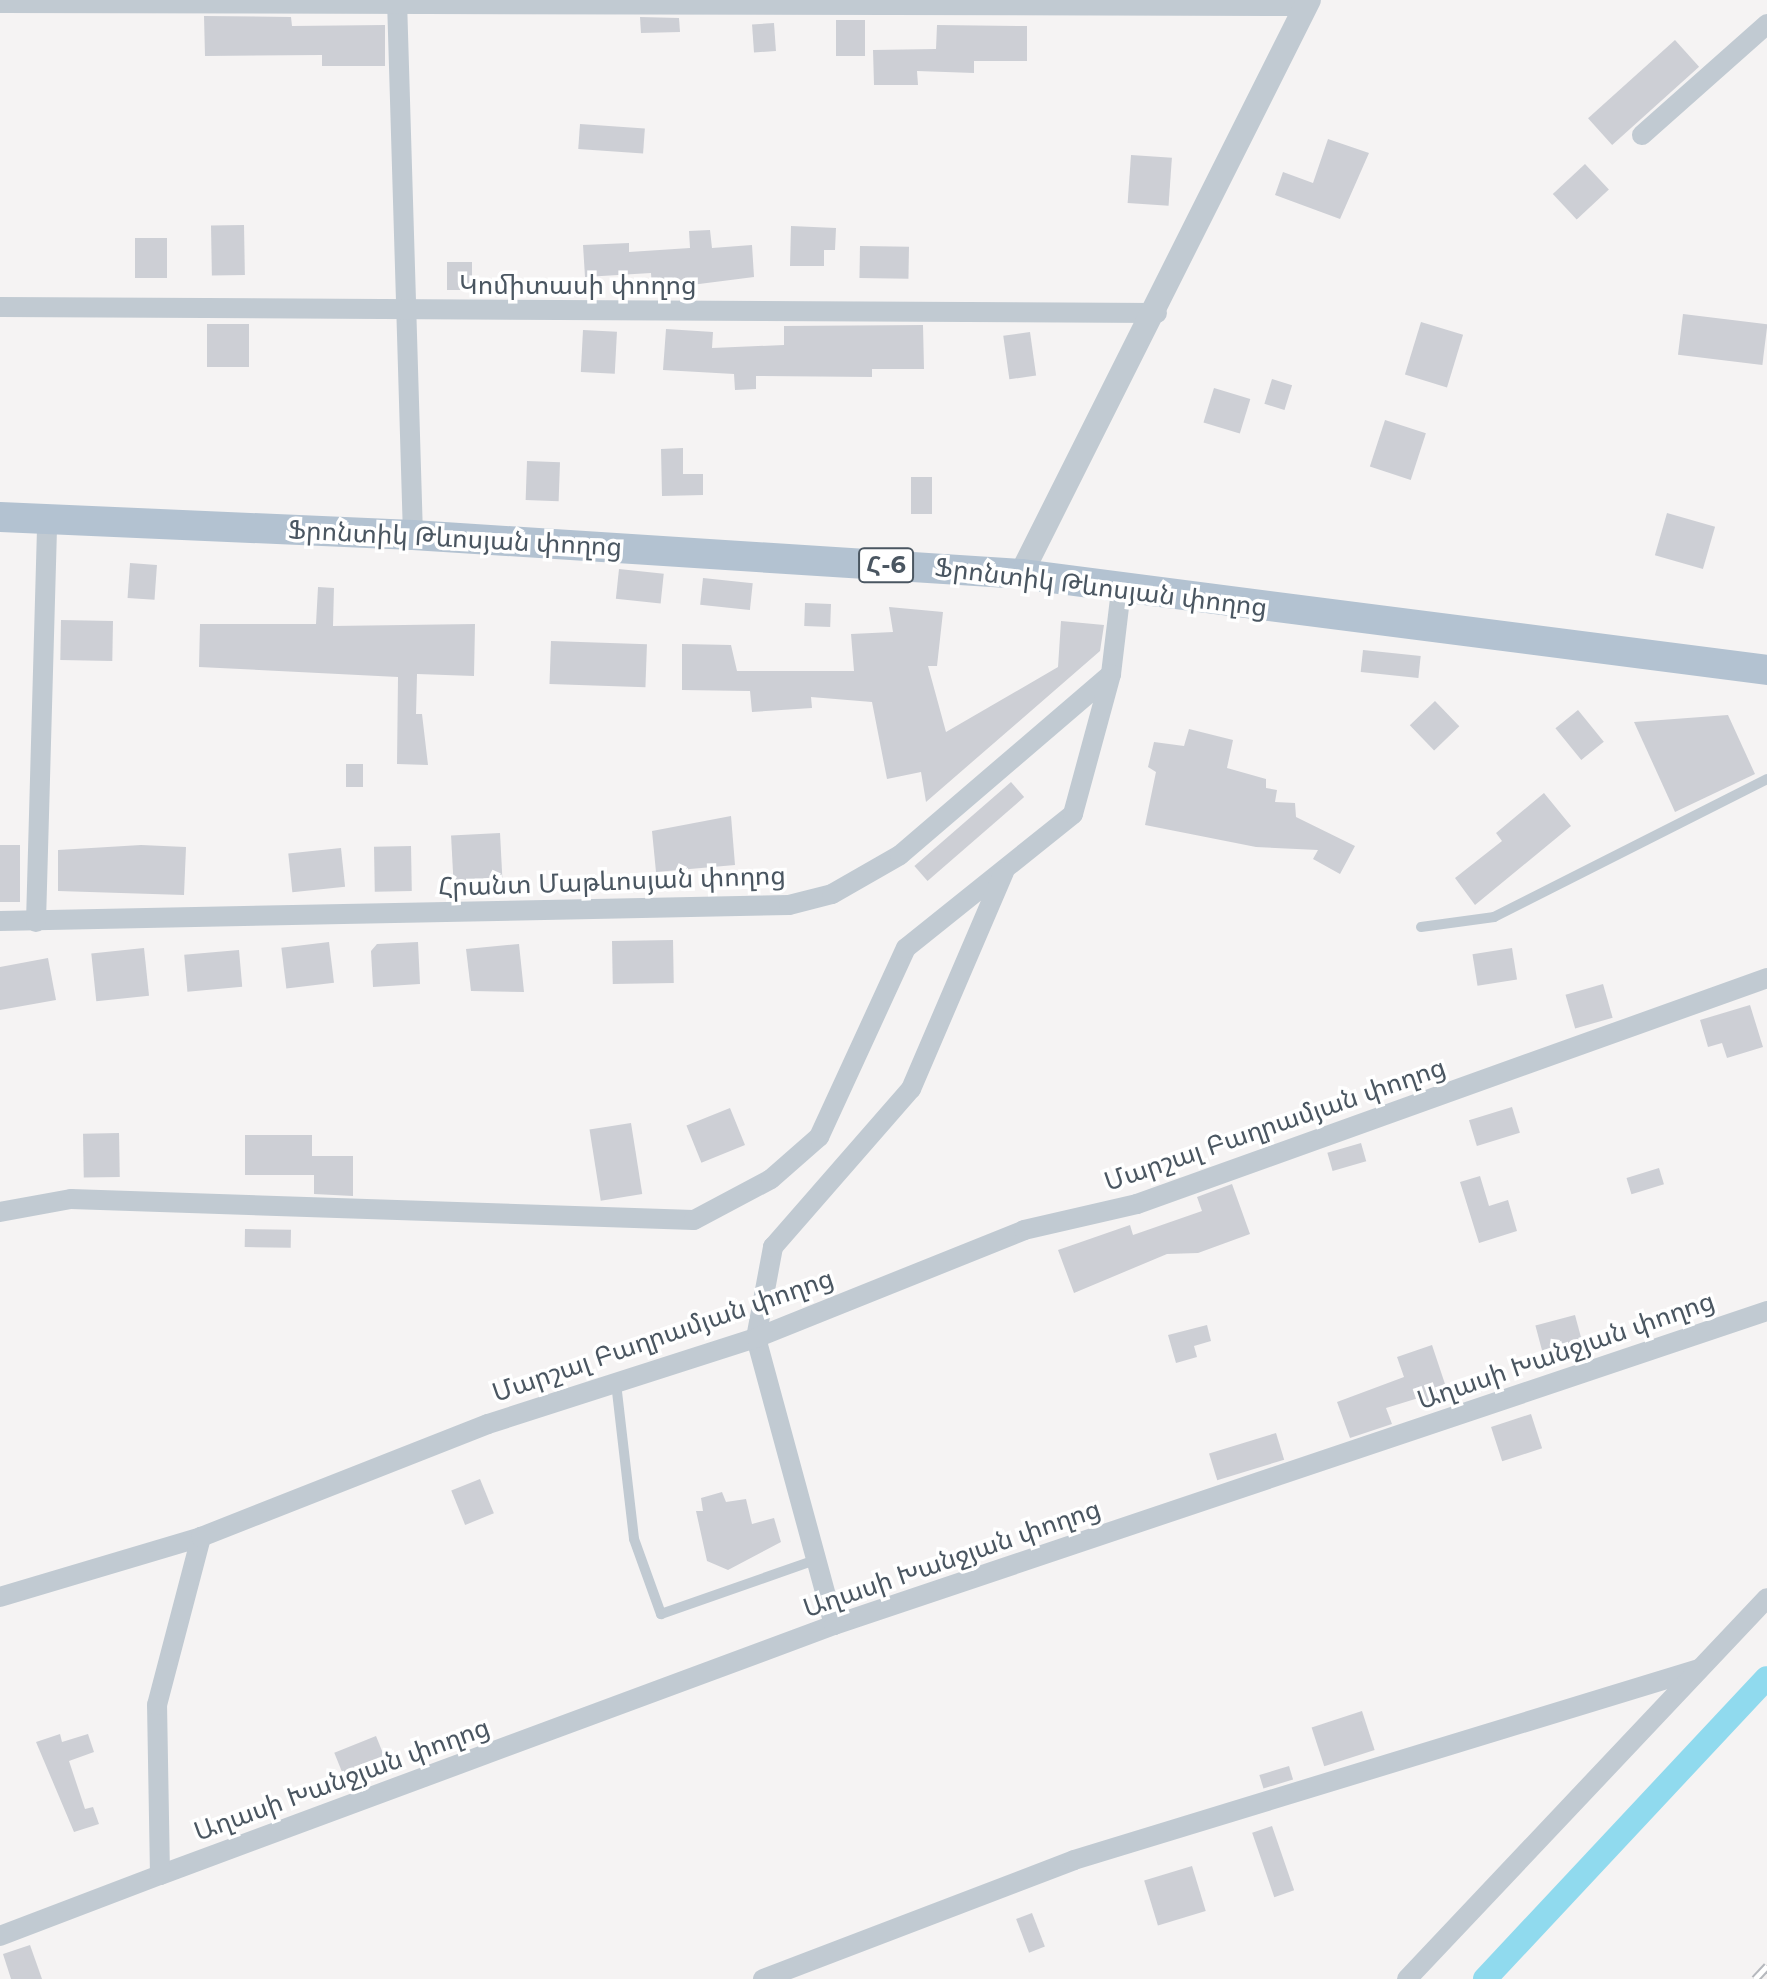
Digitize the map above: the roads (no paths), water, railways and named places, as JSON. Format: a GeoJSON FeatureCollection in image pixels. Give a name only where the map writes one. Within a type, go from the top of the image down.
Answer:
{"type":"FeatureCollection","features":[{"type":"Feature","properties":{"kind":"main road","name":"Ֆրոնտիկ Թևոսյան փողոց"},"geometry":{"type":"LineString","coordinates":[[0,517],[413,535],[1021,574],[1121,590],[1767,670]]}},
{"type":"Feature","properties":{"kind":"street"},"geometry":{"type":"LineString","coordinates":[[0,3],[1308,3],[1157,313],[1021,574]]}},
{"type":"Feature","properties":{"kind":"street"},"geometry":{"type":"LineString","coordinates":[[397,4],[413,535]]}},
{"type":"Feature","properties":{"kind":"street"},"geometry":{"type":"LineString","coordinates":[[1642,135],[1767,24]]}},
{"type":"Feature","properties":{"kind":"street","name":"Կոմիտասի փողոց"},"geometry":{"type":"LineString","coordinates":[[0,307],[405,312],[1157,313]]}},
{"type":"Feature","properties":{"kind":"street"},"geometry":{"type":"LineString","coordinates":[[36,922],[47,519]]}},
{"type":"Feature","properties":{"kind":"street"},"geometry":{"type":"LineString","coordinates":[[0,1212],[71,1199],[694,1220],[771,1179],[819,1137],[906,948],[1073,814],[1111,674],[1121,590]]}},
{"type":"Feature","properties":{"kind":"street","name":"Հրանտ Մաթևոսյան փողոց"},"geometry":{"type":"LineString","coordinates":[[0,921],[789,905],[832,894],[900,855],[1111,674]]}},
{"type":"Feature","properties":{"kind":"street"},"geometry":{"type":"LineString","coordinates":[[834,1625],[819,1559],[756,1338],[773,1247],[911,1089],[1005,868]]}},
{"type":"Feature","properties":{"kind":"street","name":"Մարշալ Բաղրամյան փողոց"},"geometry":{"type":"LineString","coordinates":[[0,1597],[201,1537],[488,1424],[756,1338],[1024,1230],[1137,1204],[1767,978]]}},
{"type":"Feature","properties":{"kind":"street","name":"Աղասի Խանջյան փողոց"},"geometry":{"type":"LineString","coordinates":[[160,1875],[834,1625],[1767,1311]]}},
{"type":"Feature","properties":{"kind":"street"},"geometry":{"type":"LineString","coordinates":[[0,1936],[160,1875],[157,1705],[201,1537]]}},
{"type":"Feature","properties":{"kind":"street"},"geometry":{"type":"LineString","coordinates":[[1407,1979],[1767,1598]]}},
{"type":"Feature","properties":{"kind":"street"},"geometry":{"type":"LineString","coordinates":[[763,1979],[1074,1860],[1699,1669]]}},
{"type":"Feature","properties":{"kind":"lane"},"geometry":{"type":"LineString","coordinates":[[1421,927],[1494,917],[1767,779]]}},
{"type":"Feature","properties":{"kind":"lane"},"geometry":{"type":"LineString","coordinates":[[615,1381],[634,1539],[661,1614],[819,1559]]}},
{"type":"Feature","properties":{"kind":"waterway"},"geometry":{"type":"LineString","coordinates":[[1485,1979],[1767,1678]]}},
{"type":"Feature","properties":{"kind":"railway"},"geometry":{"type":"LineString","coordinates":[[1755,1979],[1767,1966]]}}]}
